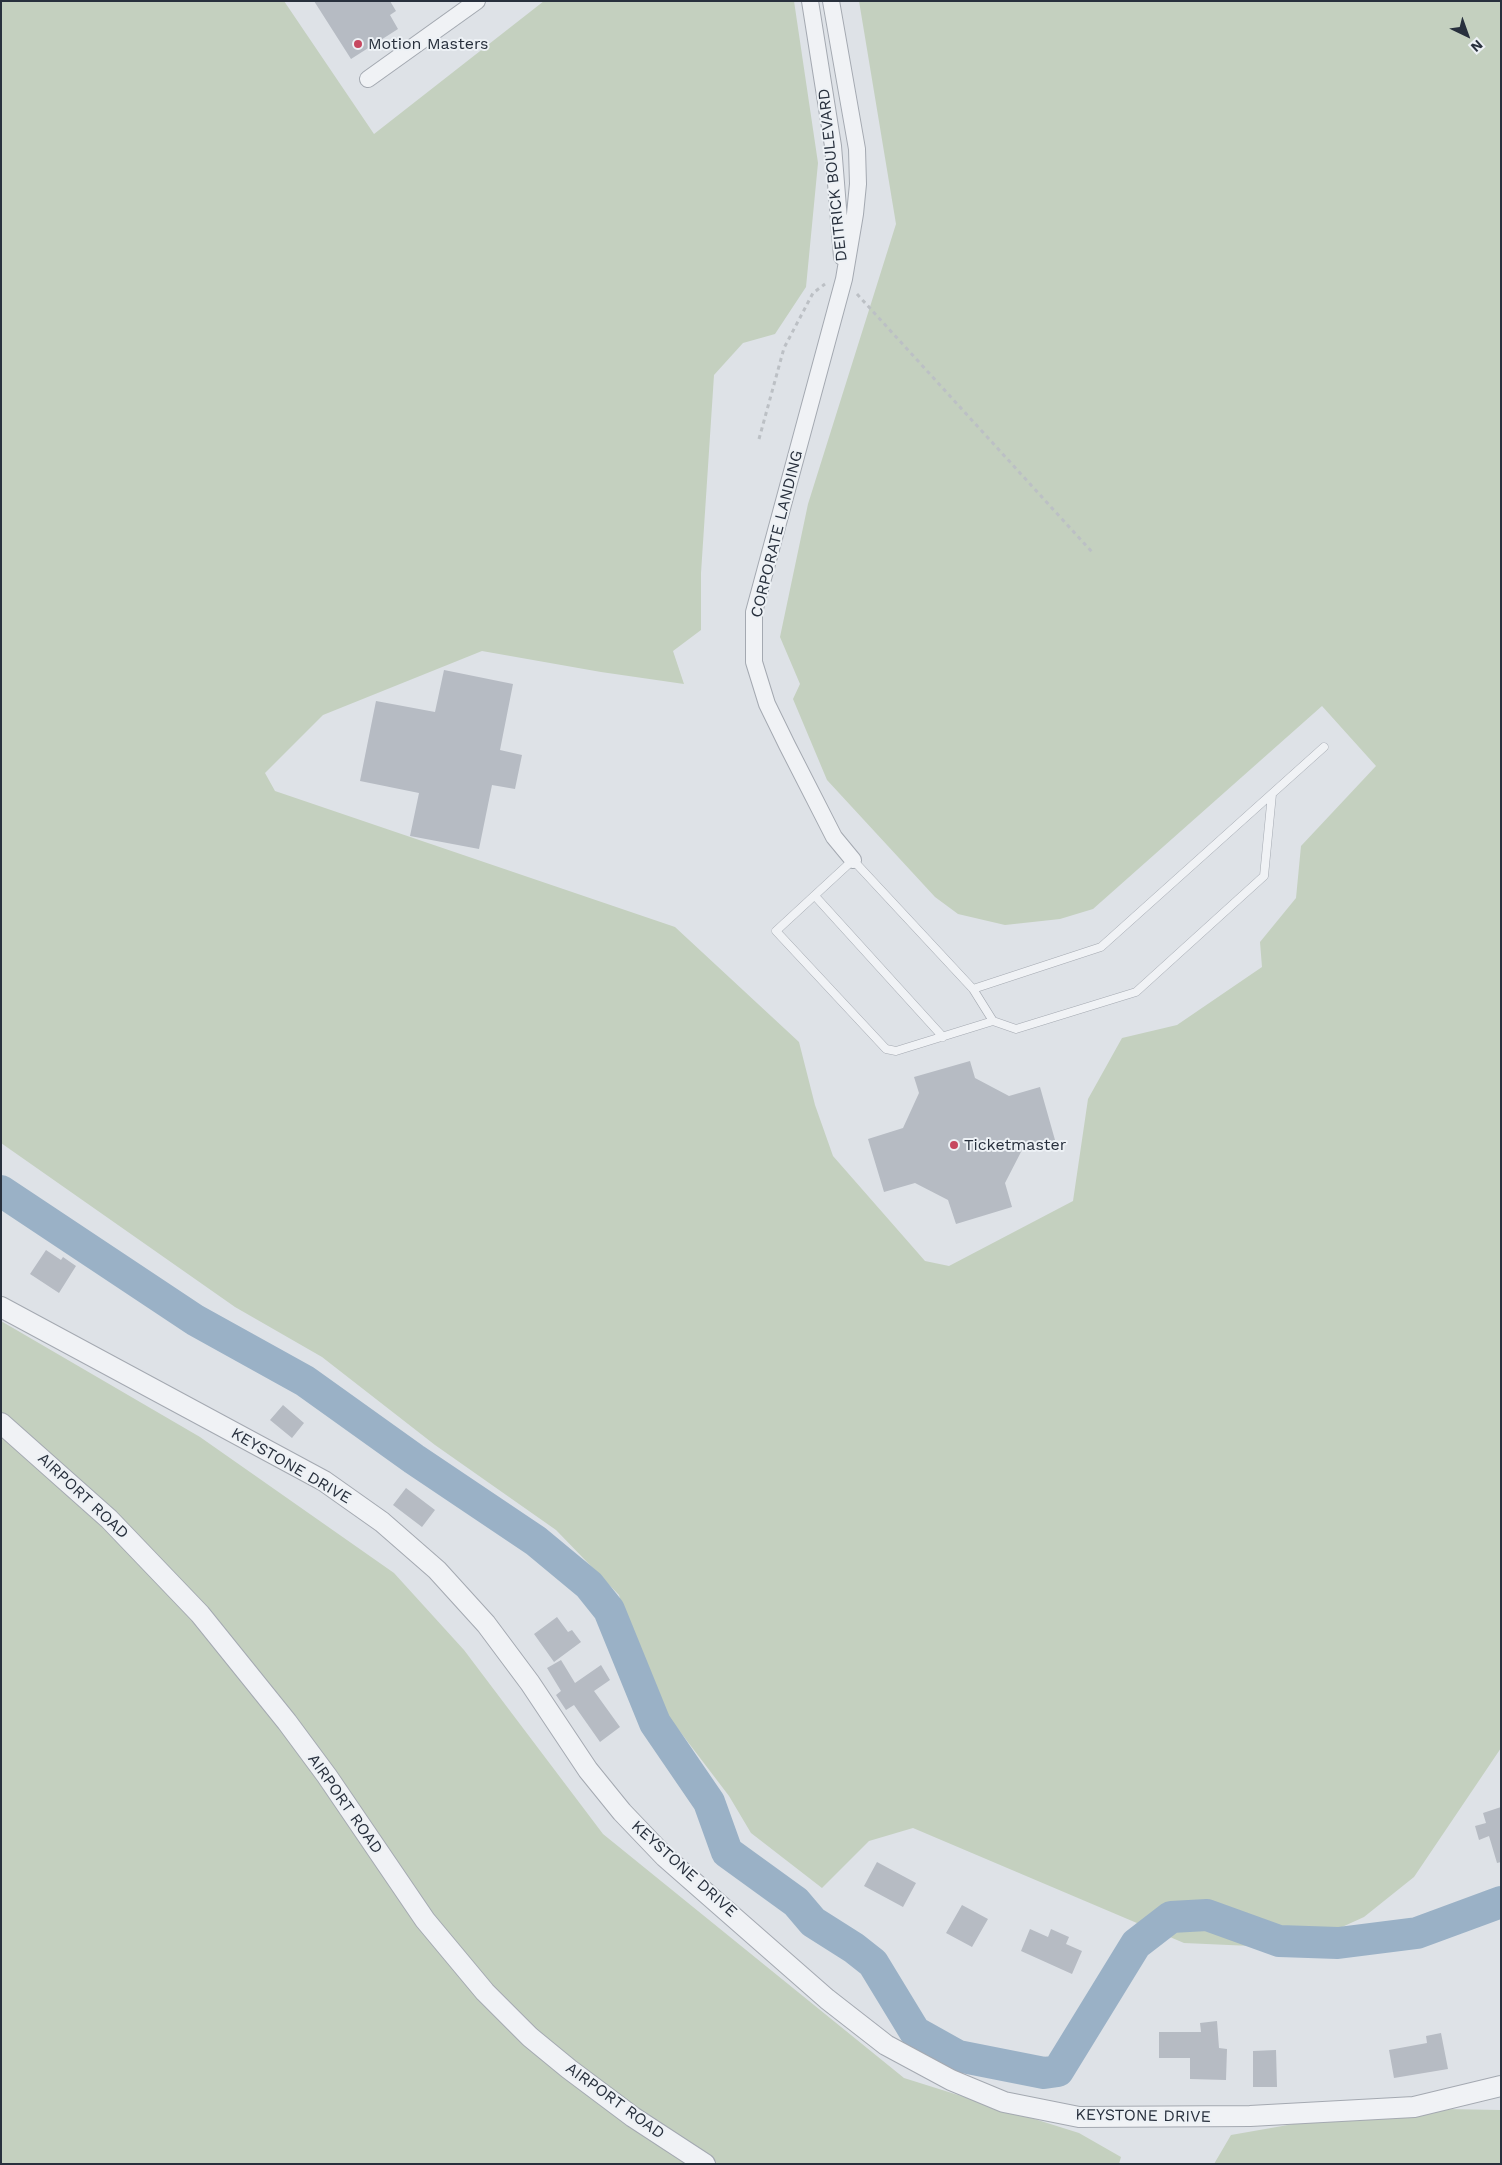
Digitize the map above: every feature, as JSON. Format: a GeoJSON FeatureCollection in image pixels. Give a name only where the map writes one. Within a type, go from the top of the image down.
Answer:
{"type":"FeatureCollection","features":[{"type":"Feature","properties":{"kind":"street"},"geometry":{"type":"LineString","coordinates":[[368,79],[478,1]]}},
{"type":"Feature","properties":{"kind":"street","name":"DEITRICK BOULEVARD"},"geometry":{"type":"LineString","coordinates":[[810,1],[833,146],[844,279]]}},
{"type":"Feature","properties":{"kind":"street","name":"DEITRICK BOULEVARD"},"geometry":{"type":"LineString","coordinates":[[831,1],[856,149],[858,184],[856,214],[844,279]]}},
{"type":"Feature","properties":{"kind":"street","name":"CORPORATE LANDING"},"geometry":{"type":"LineString","coordinates":[[844,279],[754,612],[754,662],[767,704],[787,745],[834,837],[853,860]]}},
{"type":"Feature","properties":{"kind":"street","name":"KEYSTONE DRIVE"},"geometry":{"type":"LineString","coordinates":[[1,1307],[324,1481],[382,1522],[437,1570],[486,1624],[530,1683],[588,1770],[622,1812],[665,1857],[827,1999],[886,2045],[951,2080],[1004,2102],[1079,2117],[1250,2116],[1414,2107],[1501,2086]]}},
{"type":"Feature","properties":{"kind":"street","name":"AIRPORT ROAD"},"geometry":{"type":"LineString","coordinates":[[1,1423],[109,1519],[200,1614],[287,1722],[327,1776],[425,1920],[485,1992],[530,2037],[569,2069],[632,2117],[705,2164]]}},
{"type":"Feature","properties":{"kind":"lane"},"geometry":{"type":"LineString","coordinates":[[973,989],[1101,947],[1324,747]]}},
{"type":"Feature","properties":{"kind":"lane"},"geometry":{"type":"LineString","coordinates":[[993,1021],[973,989],[853,860],[776,931],[886,1049],[896,1051],[993,1021],[1016,1029],[1136,992],[1264,876],[1272,794]]}},
{"type":"Feature","properties":{"kind":"lane"},"geometry":{"type":"LineString","coordinates":[[814,896],[943,1037]]}},
{"type":"Feature","properties":{"kind":"path"},"geometry":{"type":"LineString","coordinates":[[759,439],[784,348],[813,293],[828,282],[844,279],[1092,552]]}},
{"type":"Feature","properties":{"kind":"green space"},"geometry":{"type":"Polygon","coordinates":[[[1,1],[284,1],[374,134],[544,1],[794,1],[818,163],[806,287],[775,334],[743,343],[714,375],[701,573],[701,630],[673,651],[684,684],[601,672],[482,651],[323,715],[265,773],[275,791],[675,927],[799,1042],[815,1105],[833,1156],[925,1261],[949,1266],[1073,1201],[1088,1099],[1122,1038],[1177,1025],[1262,967],[1260,942],[1296,898],[1301,846],[1376,766],[1322,706],[1093,909],[1060,919],[1005,925],[958,914],[935,897],[827,780],[793,699],[800,684],[780,637],[808,504],[896,224],[859,1],[1501,1],[1501,1748],[1414,1877],[1364,1917],[1296,1948],[1184,1943],[913,1828],[869,1841],[822,1888],[751,1833],[729,1796],[646,1687],[619,1595],[556,1530],[435,1445],[322,1357],[235,1307],[1,1143],[1,1]]]}},
{"type":"Feature","properties":{"kind":"green space"},"geometry":{"type":"Polygon","coordinates":[[[1,1321],[200,1437],[394,1573],[464,1650],[603,1834],[904,2078],[1079,2133],[1121,2157],[1119,2164],[1,2164],[1,1321]]]}},
{"type":"Feature","properties":{"kind":"green space"},"geometry":{"type":"Polygon","coordinates":[[[1385,2108],[1501,2110],[1501,2164],[1214,2164],[1231,2135],[1385,2108]]]}},
{"type":"Feature","properties":{"kind":"building","name":"Motion Masters"},"geometry":{"type":"Polygon","coordinates":[[[314,1],[390,1],[396,11],[390,15],[398,29],[351,59],[314,1]]]}},
{"type":"Feature","properties":{"kind":"building"},"geometry":{"type":"Polygon","coordinates":[[[444,670],[513,684],[500,750],[522,755],[515,789],[492,785],[479,849],[410,836],[419,793],[360,781],[376,701],[435,712],[444,670]]]}},
{"type":"Feature","properties":{"kind":"building","name":"Ticketmaster"},"geometry":{"type":"Polygon","coordinates":[[[970,1061],[975,1078],[1009,1096],[1040,1087],[1055,1140],[1022,1150],[1005,1183],[1012,1207],[956,1224],[948,1200],[915,1183],[884,1192],[868,1139],[903,1128],[919,1093],[914,1077],[970,1061]]]}},
{"type":"Feature","properties":{"kind":"building"},"geometry":{"type":"Polygon","coordinates":[[[46,1250],[61,1260],[63,1257],[76,1266],[59,1293],[30,1274],[46,1250]]]}},
{"type":"Feature","properties":{"kind":"building"},"geometry":{"type":"Polygon","coordinates":[[[283,1405],[304,1423],[292,1438],[270,1420],[283,1405]]]}},
{"type":"Feature","properties":{"kind":"building"},"geometry":{"type":"Polygon","coordinates":[[[406,1488],[435,1510],[422,1527],[393,1505],[406,1488]]]}},
{"type":"Feature","properties":{"kind":"building"},"geometry":{"type":"Polygon","coordinates":[[[557,1617],[568,1632],[572,1630],[581,1642],[554,1662],[534,1634],[557,1617]]]}},
{"type":"Feature","properties":{"kind":"building"},"geometry":{"type":"Polygon","coordinates":[[[561,1660],[575,1683],[601,1665],[610,1680],[594,1691],[620,1727],[600,1742],[574,1705],[566,1710],[556,1695],[561,1691],[547,1668],[561,1660]]]}},
{"type":"Feature","properties":{"kind":"building"},"geometry":{"type":"Polygon","coordinates":[[[1501,1807],[1501,1862],[1497,1863],[1489,1836],[1479,1840],[1475,1826],[1486,1823],[1483,1813],[1501,1807]]]}},
{"type":"Feature","properties":{"kind":"building"},"geometry":{"type":"Polygon","coordinates":[[[877,1862],[916,1883],[903,1907],[864,1886],[877,1862]]]}},
{"type":"Feature","properties":{"kind":"building"},"geometry":{"type":"Polygon","coordinates":[[[962,1905],[988,1919],[972,1947],[946,1933],[962,1905]]]}},
{"type":"Feature","properties":{"kind":"building"},"geometry":{"type":"Polygon","coordinates":[[[1030,1929],[1048,1937],[1051,1929],[1069,1937],[1066,1944],[1082,1951],[1072,1974],[1021,1951],[1030,1929]]]}},
{"type":"Feature","properties":{"kind":"building"},"geometry":{"type":"Polygon","coordinates":[[[1217,2021],[1219,2048],[1227,2049],[1226,2080],[1190,2079],[1190,2058],[1159,2058],[1159,2032],[1201,2032],[1200,2023],[1217,2021]]]}},
{"type":"Feature","properties":{"kind":"building"},"geometry":{"type":"Polygon","coordinates":[[[1441,2033],[1448,2069],[1394,2078],[1389,2050],[1427,2043],[1426,2036],[1441,2033]]]}},
{"type":"Feature","properties":{"kind":"building"},"geometry":{"type":"Polygon","coordinates":[[[1276,2050],[1277,2087],[1253,2087],[1253,2051],[1276,2050]]]}},
{"type":"Feature","properties":{"kind":"waterway"},"geometry":{"type":"LineString","coordinates":[[1,1191],[195,1320],[305,1381],[414,1459],[536,1541],[589,1585],[609,1610],[655,1723],[709,1802],[727,1852],[796,1902],[813,1922],[854,1948],[873,1963],[915,2032],[958,2056],[1044,2073],[1058,2071],[1136,1944],[1171,1917],[1207,1915],[1279,1941],[1338,1943],[1417,1933],[1501,1902]]}},
{"type":"Feature","properties":{"kind":"place","name":"Motion Masters"},"geometry":{"type":"Point","coordinates":[358,44]}},
{"type":"Feature","properties":{"kind":"place","name":"Ticketmaster"},"geometry":{"type":"Point","coordinates":[954,1145]}}]}
